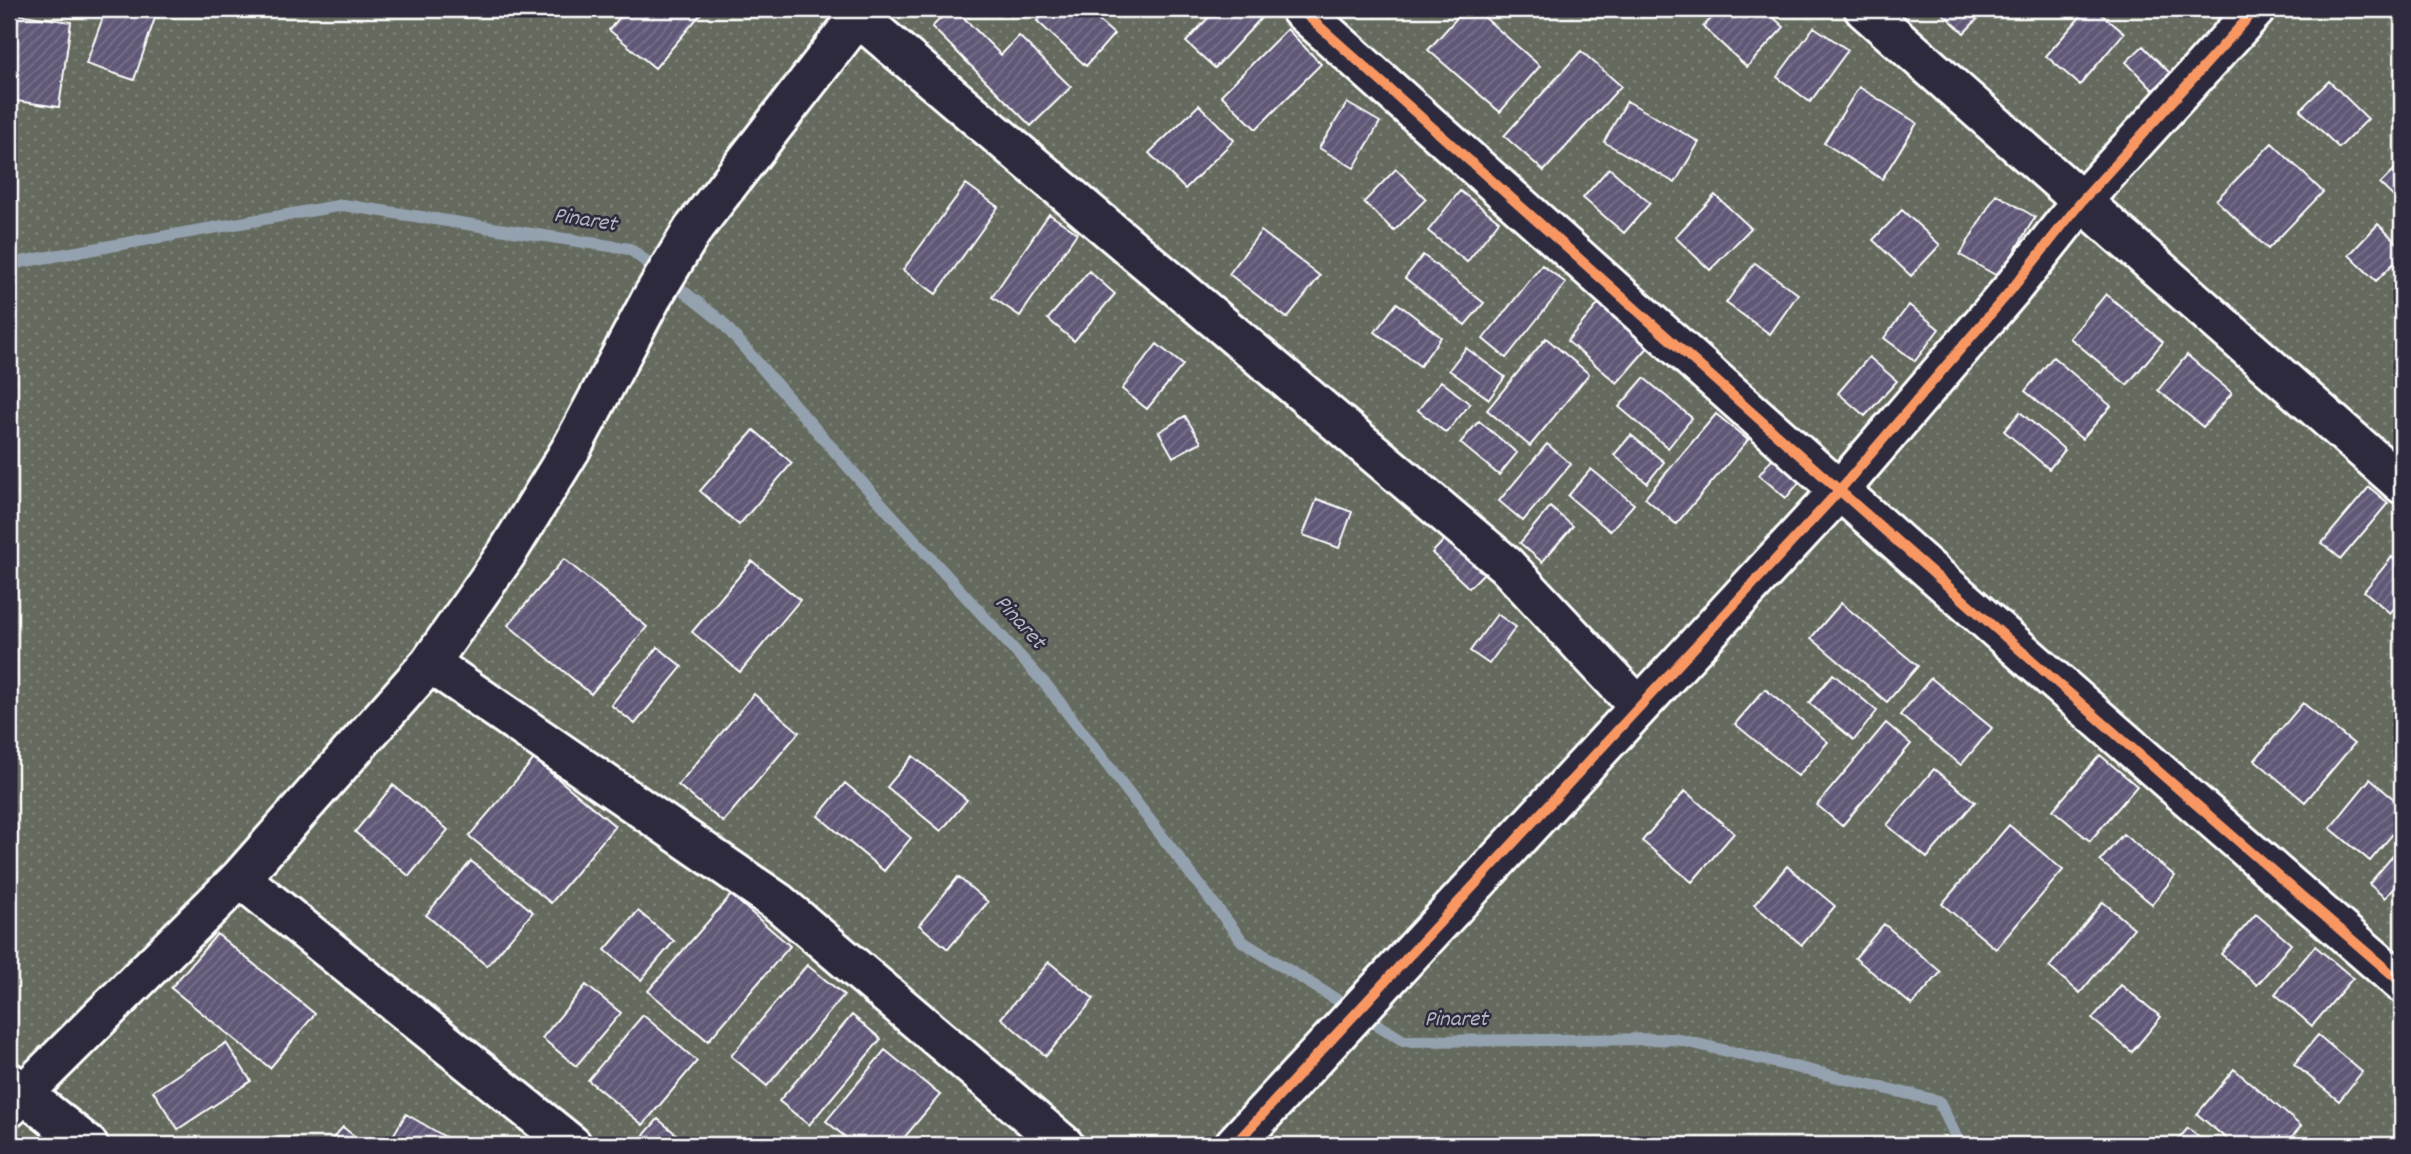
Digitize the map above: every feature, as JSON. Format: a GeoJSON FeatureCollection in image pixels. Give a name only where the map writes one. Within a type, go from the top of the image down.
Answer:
{"type":"FeatureCollection","features":[{"type":"Feature","properties":{"kind":"street"},"geometry":{"type":"LineString","coordinates":[[1300,9],[1838,492],[2402,983]]}},
{"type":"Feature","properties":{"kind":"street"},"geometry":{"type":"LineString","coordinates":[[1864,9],[2402,484]]}},
{"type":"Feature","properties":{"kind":"street"},"geometry":{"type":"LineString","coordinates":[[1234,1145],[1838,492],[2011,290],[2081,202],[2256,9]]}},
{"type":"Feature","properties":{"kind":"street"},"geometry":{"type":"LineString","coordinates":[[88,1145],[14,1095],[240,878],[429,663],[507,553],[564,460],[651,299],[692,231],[861,13],[1506,565],[1639,707]]}},
{"type":"Feature","properties":{"kind":"street"},"geometry":{"type":"LineString","coordinates":[[429,663],[779,903],[1064,1145]]}},
{"type":"Feature","properties":{"kind":"street"},"geometry":{"type":"LineString","coordinates":[[240,878],[572,1145]]}},
{"type":"Feature","properties":{"kind":"green space"},"geometry":{"type":"Polygon","coordinates":[[[9,9],[2402,9],[2402,1145],[9,1145],[9,9]]]}},
{"type":"Feature","properties":{"kind":"building"},"geometry":{"type":"Polygon","coordinates":[[[106,9],[158,9],[134,80],[86,64],[106,9]]]}},
{"type":"Feature","properties":{"kind":"building"},"geometry":{"type":"Polygon","coordinates":[[[627,9],[705,9],[655,68],[609,30],[627,9]]]}},
{"type":"Feature","properties":{"kind":"building"},"geometry":{"type":"Polygon","coordinates":[[[950,9],[955,9],[1001,55],[1019,36],[1071,87],[1031,126],[932,27],[950,9]]]}},
{"type":"Feature","properties":{"kind":"building"},"geometry":{"type":"Polygon","coordinates":[[[1048,9],[1085,9],[1114,34],[1086,66],[1037,21],[1048,9]]]}},
{"type":"Feature","properties":{"kind":"building"},"geometry":{"type":"Polygon","coordinates":[[[1117,9],[1132,9],[1126,16],[1117,9]]]}},
{"type":"Feature","properties":{"kind":"building"},"geometry":{"type":"Polygon","coordinates":[[[1216,9],[1252,9],[1262,17],[1215,68],[1186,42],[1216,9]]]}},
{"type":"Feature","properties":{"kind":"building"},"geometry":{"type":"Polygon","coordinates":[[[1465,9],[1475,9],[1540,66],[1500,112],[1428,50],[1465,9]]]}},
{"type":"Feature","properties":{"kind":"building"},"geometry":{"type":"Polygon","coordinates":[[[1670,9],[1688,9],[1679,17],[1670,9]]]}},
{"type":"Feature","properties":{"kind":"building"},"geometry":{"type":"Polygon","coordinates":[[[1720,9],[1764,9],[1784,27],[1747,67],[1703,27],[1720,9]]]}},
{"type":"Feature","properties":{"kind":"building"},"geometry":{"type":"Polygon","coordinates":[[[1938,9],[1987,9],[1964,33],[1938,9]]]}},
{"type":"Feature","properties":{"kind":"building"},"geometry":{"type":"Polygon","coordinates":[[[2087,9],[2095,9],[2124,33],[2080,85],[2046,56],[2087,9]]]}},
{"type":"Feature","properties":{"kind":"building"},"geometry":{"type":"Polygon","coordinates":[[[9,13],[71,22],[59,107],[9,100],[9,13]]]}},
{"type":"Feature","properties":{"kind":"building"},"geometry":{"type":"Polygon","coordinates":[[[1814,27],[1848,50],[1810,102],[1777,77],[1814,27]]]}},
{"type":"Feature","properties":{"kind":"building"},"geometry":{"type":"Polygon","coordinates":[[[1287,29],[1321,64],[1256,129],[1221,95],[1287,29]]]}},
{"type":"Feature","properties":{"kind":"building"},"geometry":{"type":"Polygon","coordinates":[[[2143,46],[2171,74],[2153,90],[2126,62],[2143,46]]]}},
{"type":"Feature","properties":{"kind":"building"},"geometry":{"type":"Polygon","coordinates":[[[1581,51],[1621,86],[1544,171],[1504,136],[1581,51]]]}},
{"type":"Feature","properties":{"kind":"building"},"geometry":{"type":"Polygon","coordinates":[[[2329,81],[2368,119],[2339,148],[2300,110],[2329,81]]]}},
{"type":"Feature","properties":{"kind":"building"},"geometry":{"type":"Polygon","coordinates":[[[1859,87],[1917,123],[1882,179],[1824,143],[1859,87]]]}},
{"type":"Feature","properties":{"kind":"building"},"geometry":{"type":"Polygon","coordinates":[[[1627,101],[1699,142],[1675,183],[1604,142],[1627,101]]]}},
{"type":"Feature","properties":{"kind":"building"},"geometry":{"type":"Polygon","coordinates":[[[1347,103],[1380,122],[1354,168],[1319,148],[1347,103]]]}},
{"type":"Feature","properties":{"kind":"building"},"geometry":{"type":"Polygon","coordinates":[[[1199,105],[1234,140],[1185,189],[1149,153],[1199,105]]]}},
{"type":"Feature","properties":{"kind":"building"},"geometry":{"type":"Polygon","coordinates":[[[2272,143],[2323,192],[2268,249],[2216,200],[2272,143]]]}},
{"type":"Feature","properties":{"kind":"building"},"geometry":{"type":"Polygon","coordinates":[[[2402,164],[2402,205],[2380,184],[2402,164]]]}},
{"type":"Feature","properties":{"kind":"building"},"geometry":{"type":"Polygon","coordinates":[[[1609,168],[1650,203],[1624,233],[1583,198],[1609,168]]]}},
{"type":"Feature","properties":{"kind":"building"},"geometry":{"type":"Polygon","coordinates":[[[1396,169],[1426,199],[1394,231],[1364,202],[1396,169]]]}},
{"type":"Feature","properties":{"kind":"building"},"geometry":{"type":"Polygon","coordinates":[[[966,184],[998,207],[936,294],[903,270],[966,184]]]}},
{"type":"Feature","properties":{"kind":"building"},"geometry":{"type":"Polygon","coordinates":[[[1460,191],[1499,221],[1467,262],[1428,231],[1460,191]]]}},
{"type":"Feature","properties":{"kind":"building"},"geometry":{"type":"Polygon","coordinates":[[[1996,194],[2035,217],[1999,277],[1960,255],[1996,194]]]}},
{"type":"Feature","properties":{"kind":"building"},"geometry":{"type":"Polygon","coordinates":[[[1715,195],[1751,228],[1710,270],[1675,237],[1715,195]]]}},
{"type":"Feature","properties":{"kind":"building"},"geometry":{"type":"Polygon","coordinates":[[[1902,210],[1940,245],[1911,276],[1873,240],[1902,210]]]}},
{"type":"Feature","properties":{"kind":"building"},"geometry":{"type":"Polygon","coordinates":[[[1049,214],[1077,233],[1020,316],[992,297],[1049,214]]]}},
{"type":"Feature","properties":{"kind":"building"},"geometry":{"type":"Polygon","coordinates":[[[2378,224],[2402,248],[2402,255],[2376,281],[2349,255],[2378,224]]]}},
{"type":"Feature","properties":{"kind":"building"},"geometry":{"type":"Polygon","coordinates":[[[1261,231],[1320,276],[1287,318],[1229,274],[1261,231]]]}},
{"type":"Feature","properties":{"kind":"building"},"geometry":{"type":"Polygon","coordinates":[[[1423,255],[1484,303],[1465,325],[1405,278],[1423,255]]]}},
{"type":"Feature","properties":{"kind":"building"},"geometry":{"type":"Polygon","coordinates":[[[1755,263],[1798,294],[1770,334],[1726,303],[1755,263]]]}},
{"type":"Feature","properties":{"kind":"building"},"geometry":{"type":"Polygon","coordinates":[[[1542,265],[1566,283],[1506,358],[1483,339],[1542,265]]]}},
{"type":"Feature","properties":{"kind":"building"},"geometry":{"type":"Polygon","coordinates":[[[1089,271],[1115,294],[1074,341],[1048,319],[1089,271]]]}},
{"type":"Feature","properties":{"kind":"building"},"geometry":{"type":"Polygon","coordinates":[[[2106,294],[2163,342],[2127,385],[2070,338],[2106,294]]]}},
{"type":"Feature","properties":{"kind":"building"},"geometry":{"type":"Polygon","coordinates":[[[1601,301],[1651,344],[1617,383],[1567,341],[1601,301]]]}},
{"type":"Feature","properties":{"kind":"building"},"geometry":{"type":"Polygon","coordinates":[[[1397,303],[1441,337],[1420,366],[1375,332],[1397,303]]]}},
{"type":"Feature","properties":{"kind":"building"},"geometry":{"type":"Polygon","coordinates":[[[1909,305],[1939,329],[1915,361],[1884,338],[1909,305]]]}},
{"type":"Feature","properties":{"kind":"building"},"geometry":{"type":"Polygon","coordinates":[[[1546,338],[1589,374],[1530,446],[1487,410],[1546,338]]]}},
{"type":"Feature","properties":{"kind":"building"},"geometry":{"type":"Polygon","coordinates":[[[1157,344],[1183,365],[1147,409],[1122,389],[1157,344]]]}},
{"type":"Feature","properties":{"kind":"building"},"geometry":{"type":"Polygon","coordinates":[[[1466,348],[1505,377],[1489,399],[1449,370],[1466,348]]]}},
{"type":"Feature","properties":{"kind":"building"},"geometry":{"type":"Polygon","coordinates":[[[2187,355],[2232,393],[2203,427],[2158,390],[2187,355]]]}},
{"type":"Feature","properties":{"kind":"building"},"geometry":{"type":"Polygon","coordinates":[[[1869,357],[1897,381],[1865,416],[1838,393],[1869,357]]]}},
{"type":"Feature","properties":{"kind":"building"},"geometry":{"type":"Polygon","coordinates":[[[2053,357],[2111,406],[2082,439],[2025,391],[2053,357]]]}},
{"type":"Feature","properties":{"kind":"building"},"geometry":{"type":"Polygon","coordinates":[[[1644,378],[1692,418],[1668,448],[1619,407],[1644,378]]]}},
{"type":"Feature","properties":{"kind":"building"},"geometry":{"type":"Polygon","coordinates":[[[1441,381],[1470,404],[1446,433],[1418,410],[1441,381]]]}},
{"type":"Feature","properties":{"kind":"building"},"geometry":{"type":"Polygon","coordinates":[[[2020,412],[2065,450],[2049,469],[2004,431],[2020,412]]]}},
{"type":"Feature","properties":{"kind":"building"},"geometry":{"type":"Polygon","coordinates":[[[1716,414],[1748,440],[1676,524],[1645,498],[1716,414]]]}},
{"type":"Feature","properties":{"kind":"building"},"geometry":{"type":"Polygon","coordinates":[[[1185,416],[1201,442],[1173,457],[1159,432],[1185,416]]]}},
{"type":"Feature","properties":{"kind":"building"},"geometry":{"type":"Polygon","coordinates":[[[1479,421],[1517,453],[1499,475],[1460,443],[1479,421]]]}},
{"type":"Feature","properties":{"kind":"building"},"geometry":{"type":"Polygon","coordinates":[[[754,430],[792,463],[739,525],[700,491],[754,430]]]}},
{"type":"Feature","properties":{"kind":"building"},"geometry":{"type":"Polygon","coordinates":[[[1631,435],[1664,462],[1647,483],[1614,455],[1631,435]]]}},
{"type":"Feature","properties":{"kind":"building"},"geometry":{"type":"Polygon","coordinates":[[[1547,444],[1571,464],[1523,521],[1499,501],[1547,444]]]}},
{"type":"Feature","properties":{"kind":"building"},"geometry":{"type":"Polygon","coordinates":[[[1775,455],[1803,478],[1786,498],[1759,475],[1775,455]]]}},
{"type":"Feature","properties":{"kind":"building"},"geometry":{"type":"Polygon","coordinates":[[[1591,469],[1634,504],[1610,531],[1568,496],[1591,469]]]}},
{"type":"Feature","properties":{"kind":"building"},"geometry":{"type":"Polygon","coordinates":[[[2369,487],[2388,503],[2341,559],[2322,543],[2369,487]]]}},
{"type":"Feature","properties":{"kind":"building"},"geometry":{"type":"Polygon","coordinates":[[[1317,499],[1352,512],[1339,548],[1303,535],[1317,499]]]}},
{"type":"Feature","properties":{"kind":"building"},"geometry":{"type":"Polygon","coordinates":[[[1550,507],[1573,526],[1542,562],[1520,543],[1550,507]]]}},
{"type":"Feature","properties":{"kind":"building"},"geometry":{"type":"Polygon","coordinates":[[[1448,536],[1486,571],[1469,588],[1432,553],[1448,536]]]}},
{"type":"Feature","properties":{"kind":"building"},"geometry":{"type":"Polygon","coordinates":[[[2392,557],[2402,566],[2402,599],[2390,613],[2364,591],[2392,557]]]}},
{"type":"Feature","properties":{"kind":"building"},"geometry":{"type":"Polygon","coordinates":[[[564,559],[647,627],[591,694],[508,625],[564,559]]]}},
{"type":"Feature","properties":{"kind":"building"},"geometry":{"type":"Polygon","coordinates":[[[752,561],[800,600],[740,672],[692,632],[752,561]]]}},
{"type":"Feature","properties":{"kind":"building"},"geometry":{"type":"Polygon","coordinates":[[[1841,603],[1918,666],[1887,702],[1811,638],[1841,603]]]}},
{"type":"Feature","properties":{"kind":"building"},"geometry":{"type":"Polygon","coordinates":[[[1497,614],[1516,627],[1489,664],[1470,651],[1497,614]]]}},
{"type":"Feature","properties":{"kind":"building"},"geometry":{"type":"Polygon","coordinates":[[[658,647],[682,667],[635,724],[611,705],[658,647]]]}},
{"type":"Feature","properties":{"kind":"building"},"geometry":{"type":"Polygon","coordinates":[[[1833,674],[1877,711],[1854,740],[1809,703],[1833,674]]]}},
{"type":"Feature","properties":{"kind":"building"},"geometry":{"type":"Polygon","coordinates":[[[1931,678],[1992,728],[1961,765],[1900,715],[1931,678]]]}},
{"type":"Feature","properties":{"kind":"building"},"geometry":{"type":"Polygon","coordinates":[[[1765,689],[1828,742],[1798,776],[1735,724],[1765,689]]]}},
{"type":"Feature","properties":{"kind":"building"},"geometry":{"type":"Polygon","coordinates":[[[754,694],[799,732],[723,822],[678,785],[754,694]]]}},
{"type":"Feature","properties":{"kind":"building"},"geometry":{"type":"Polygon","coordinates":[[[2303,703],[2354,744],[2305,802],[2255,760],[2303,703]]]}},
{"type":"Feature","properties":{"kind":"building"},"geometry":{"type":"Polygon","coordinates":[[[1886,723],[1911,744],[1842,826],[1817,805],[1886,723]]]}},
{"type":"Feature","properties":{"kind":"building"},"geometry":{"type":"Polygon","coordinates":[[[2100,755],[2137,786],[2090,841],[2053,810],[2100,755]]]}},
{"type":"Feature","properties":{"kind":"building"},"geometry":{"type":"Polygon","coordinates":[[[913,756],[967,800],[941,831],[887,787],[913,756]]]}},
{"type":"Feature","properties":{"kind":"building"},"geometry":{"type":"Polygon","coordinates":[[[534,759],[615,826],[551,903],[469,836],[534,759]]]}},
{"type":"Feature","properties":{"kind":"building"},"geometry":{"type":"Polygon","coordinates":[[[1934,769],[1975,802],[1927,858],[1887,825],[1934,769]]]}},
{"type":"Feature","properties":{"kind":"building"},"geometry":{"type":"Polygon","coordinates":[[[2370,779],[2402,806],[2402,823],[2370,861],[2330,828],[2370,779]]]}},
{"type":"Feature","properties":{"kind":"building"},"geometry":{"type":"Polygon","coordinates":[[[845,783],[911,838],[884,871],[818,816],[845,783]]]}},
{"type":"Feature","properties":{"kind":"building"},"geometry":{"type":"Polygon","coordinates":[[[393,785],[448,830],[409,876],[355,832],[393,785]]]}},
{"type":"Feature","properties":{"kind":"building"},"geometry":{"type":"Polygon","coordinates":[[[1685,791],[1734,833],[1692,882],[1642,841],[1685,791]]]}},
{"type":"Feature","properties":{"kind":"building"},"geometry":{"type":"Polygon","coordinates":[[[2009,825],[2063,870],[1996,949],[1942,904],[2009,825]]]}},
{"type":"Feature","properties":{"kind":"building"},"geometry":{"type":"Polygon","coordinates":[[[2123,834],[2175,876],[2152,904],[2100,861],[2123,834]]]}},
{"type":"Feature","properties":{"kind":"building"},"geometry":{"type":"Polygon","coordinates":[[[2402,845],[2402,878],[2385,898],[2369,884],[2402,845]]]}},
{"type":"Feature","properties":{"kind":"building"},"geometry":{"type":"Polygon","coordinates":[[[471,861],[533,912],[487,966],[426,915],[471,861]]]}},
{"type":"Feature","properties":{"kind":"building"},"geometry":{"type":"Polygon","coordinates":[[[1787,866],[1835,906],[1802,945],[1754,905],[1787,866]]]}},
{"type":"Feature","properties":{"kind":"building"},"geometry":{"type":"Polygon","coordinates":[[[958,877],[988,902],[948,949],[919,925],[958,877]]]}},
{"type":"Feature","properties":{"kind":"building"},"geometry":{"type":"Polygon","coordinates":[[[731,895],[790,946],[708,1041],[648,991],[731,895]]]}},
{"type":"Feature","properties":{"kind":"building"},"geometry":{"type":"Polygon","coordinates":[[[2103,902],[2134,928],[2080,993],[2049,967],[2103,902]]]}},
{"type":"Feature","properties":{"kind":"building"},"geometry":{"type":"Polygon","coordinates":[[[638,911],[674,941],[641,980],[605,950],[638,911]]]}},
{"type":"Feature","properties":{"kind":"building"},"geometry":{"type":"Polygon","coordinates":[[[2256,914],[2291,944],[2257,985],[2221,954],[2256,914]]]}},
{"type":"Feature","properties":{"kind":"building"},"geometry":{"type":"Polygon","coordinates":[[[1884,924],[1941,972],[1912,1005],[1855,958],[1884,924]]]}},
{"type":"Feature","properties":{"kind":"building"},"geometry":{"type":"Polygon","coordinates":[[[217,934],[315,1014],[270,1068],[171,988],[217,934]]]}},
{"type":"Feature","properties":{"kind":"building"},"geometry":{"type":"Polygon","coordinates":[[[2315,946],[2353,978],[2312,1026],[2275,994],[2315,946]]]}},
{"type":"Feature","properties":{"kind":"building"},"geometry":{"type":"Polygon","coordinates":[[[1049,962],[1094,999],[1046,1056],[1001,1018],[1049,962]]]}},
{"type":"Feature","properties":{"kind":"building"},"geometry":{"type":"Polygon","coordinates":[[[807,965],[844,995],[767,1086],[731,1056],[807,965]]]}},
{"type":"Feature","properties":{"kind":"building"},"geometry":{"type":"Polygon","coordinates":[[[586,985],[621,1013],[576,1066],[542,1038],[586,985]]]}},
{"type":"Feature","properties":{"kind":"building"},"geometry":{"type":"Polygon","coordinates":[[[2121,985],[2161,1017],[2132,1052],[2092,1019],[2121,985]]]}},
{"type":"Feature","properties":{"kind":"building"},"geometry":{"type":"Polygon","coordinates":[[[643,1015],[697,1061],[643,1125],[588,1080],[643,1015]]]}},
{"type":"Feature","properties":{"kind":"building"},"geometry":{"type":"Polygon","coordinates":[[[852,1015],[881,1039],[809,1125],[779,1101],[852,1015]]]}},
{"type":"Feature","properties":{"kind":"building"},"geometry":{"type":"Polygon","coordinates":[[[2318,1035],[2362,1072],[2339,1101],[2294,1064],[2318,1035]]]}},
{"type":"Feature","properties":{"kind":"building"},"geometry":{"type":"Polygon","coordinates":[[[226,1043],[251,1081],[178,1129],[153,1091],[226,1043]]]}},
{"type":"Feature","properties":{"kind":"building"},"geometry":{"type":"Polygon","coordinates":[[[885,1050],[940,1095],[898,1145],[855,1145],[826,1121],[885,1050]]]}},
{"type":"Feature","properties":{"kind":"building"},"geometry":{"type":"Polygon","coordinates":[[[2234,1069],[2301,1126],[2285,1145],[2234,1145],[2197,1114],[2234,1069]]]}},
{"type":"Feature","properties":{"kind":"building"},"geometry":{"type":"Polygon","coordinates":[[[406,1114],[454,1142],[452,1145],[388,1144],[406,1114]]]}},
{"type":"Feature","properties":{"kind":"building"},"geometry":{"type":"Polygon","coordinates":[[[658,1119],[689,1145],[637,1143],[658,1119]]]}},
{"type":"Feature","properties":{"kind":"building"},"geometry":{"type":"Polygon","coordinates":[[[343,1127],[365,1145],[327,1145],[343,1127]]]}},
{"type":"Feature","properties":{"kind":"building"},"geometry":{"type":"Polygon","coordinates":[[[2188,1128],[2208,1145],[2173,1145],[2188,1128]]]}},
{"type":"Feature","properties":{"kind":"waterway","name":"Pinaret"},"geometry":{"type":"LineString","coordinates":[[9,264],[343,205],[630,249],[721,321],[859,479],[1047,686],[1243,942],[1404,1041],[1676,1039],[1939,1101],[1960,1145]]}},
{"type":"Feature","properties":{"kind":"cycle path"},"geometry":{"type":"LineString","coordinates":[[1300,9],[1711,377],[2402,983]]}},
{"type":"Feature","properties":{"kind":"cycle path"},"geometry":{"type":"LineString","coordinates":[[1234,1145],[1838,492],[2011,290],[2081,202],[2256,9]]}}]}
